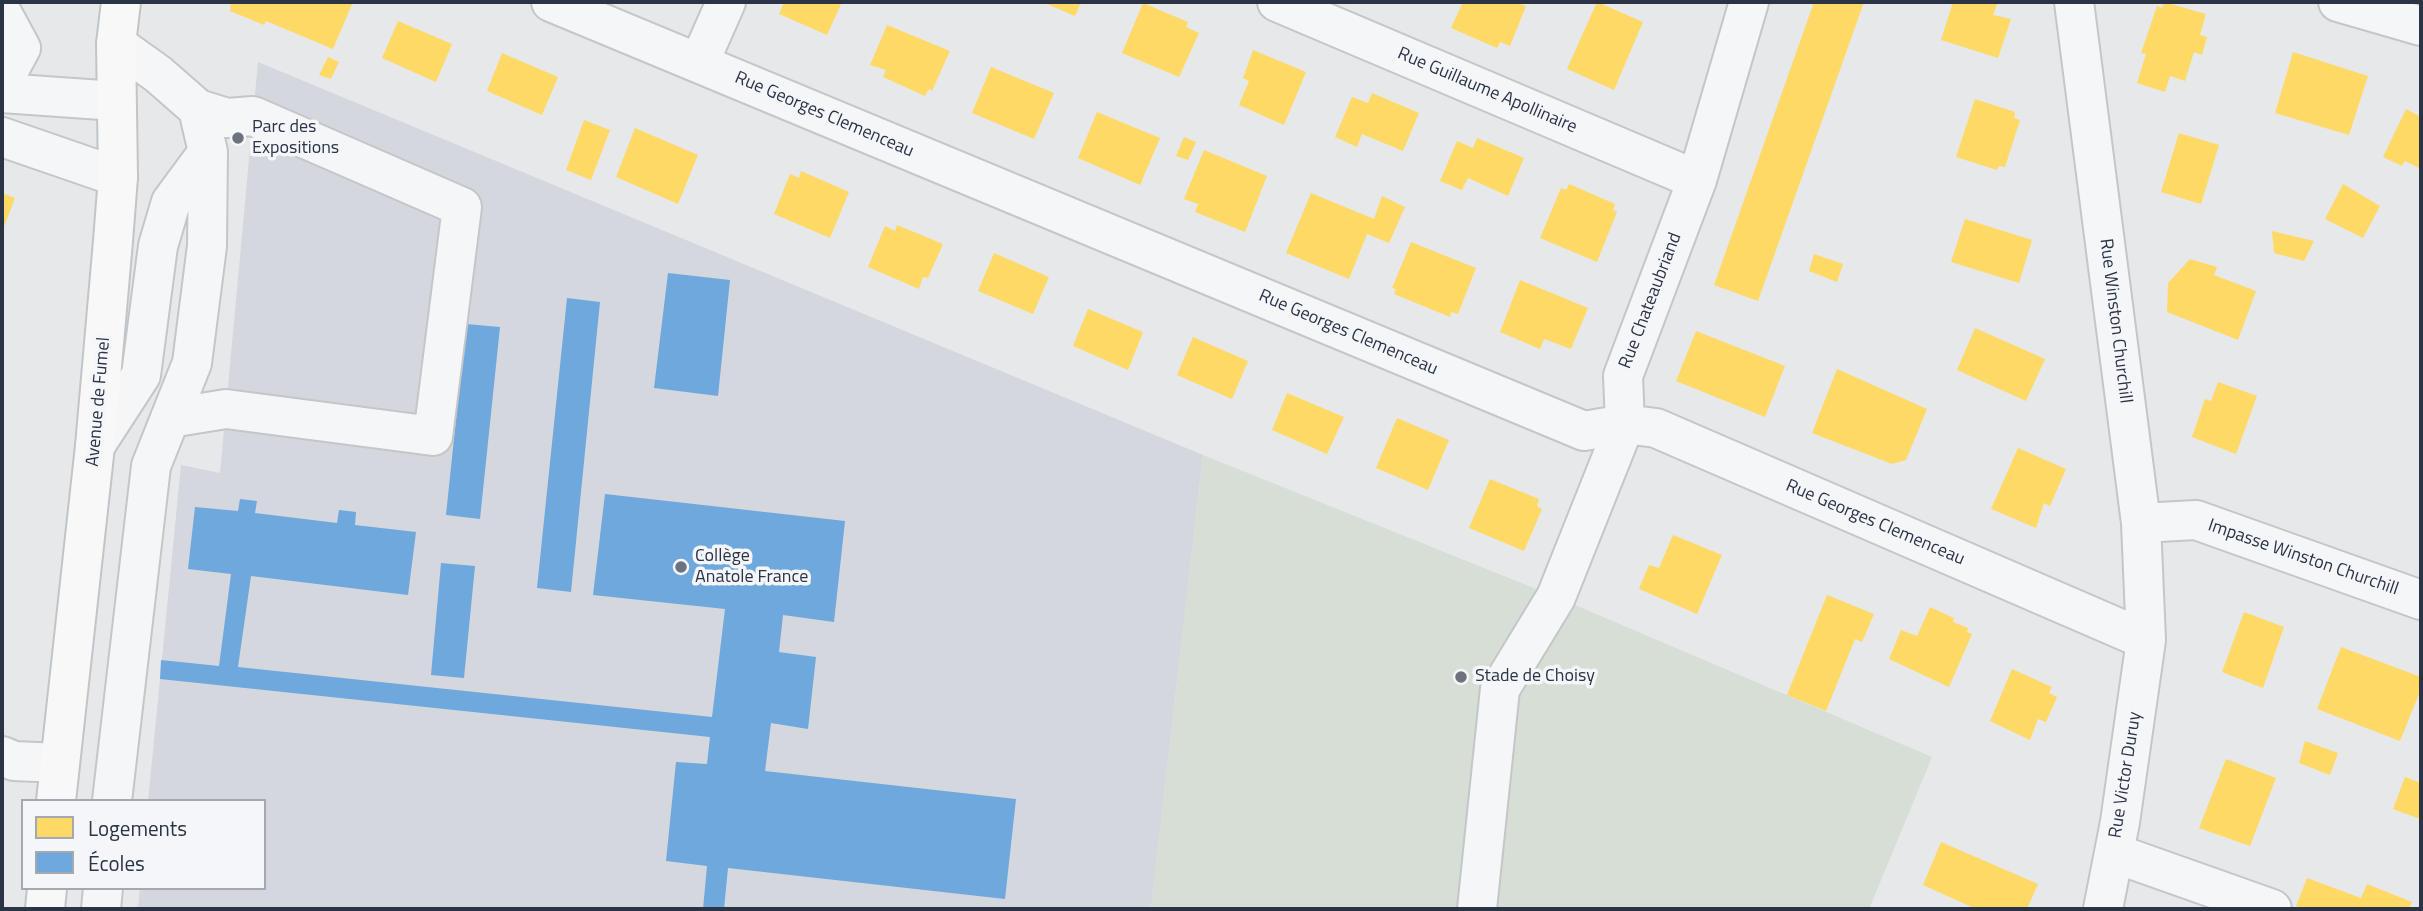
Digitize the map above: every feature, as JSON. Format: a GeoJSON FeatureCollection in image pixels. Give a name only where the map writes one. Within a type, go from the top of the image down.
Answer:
{"type":"FeatureCollection","features":[{"type":"Feature","properties":{"kind":"main road","name":"Avenue de Fumel"},"geometry":{"type":"LineString","coordinates":[[56,799],[95,446],[118,177],[116,44],[121,2]]}},
{"type":"Feature","properties":{"kind":"main road"},"geometry":{"type":"LineString","coordinates":[[45,909],[47,890]]}},
{"type":"Feature","properties":{"kind":"street","name":"Rue Georges Clemenceau"},"geometry":{"type":"LineString","coordinates":[[551,2],[1584,431],[1625,424],[1656,428],[2147,640]]}},
{"type":"Feature","properties":{"kind":"street"},"geometry":{"type":"LineString","coordinates":[[699,63],[726,2]]}},
{"type":"Feature","properties":{"kind":"street","name":"Rue Guillaume Apollinaire"},"geometry":{"type":"LineString","coordinates":[[1277,2],[1697,180]]}},
{"type":"Feature","properties":{"kind":"street","name":"Rue Chateaubriand"},"geometry":{"type":"LineString","coordinates":[[1477,909],[1500,689],[1556,597],[1625,424],[1623,376],[1697,180],[1749,2]]}},
{"type":"Feature","properties":{"kind":"street","name":"Rue Winston Churchill"},"geometry":{"type":"LineString","coordinates":[[2074,2],[2141,523],[2147,640]]}},
{"type":"Feature","properties":{"kind":"street"},"geometry":{"type":"LineString","coordinates":[[2338,2],[2421,26]]}},
{"type":"Feature","properties":{"kind":"street"},"geometry":{"type":"LineString","coordinates":[[2,13],[21,48],[2,83]]}},
{"type":"Feature","properties":{"kind":"street"},"geometry":{"type":"LineString","coordinates":[[116,44],[158,74],[198,109],[227,118],[253,116],[462,207],[433,436],[226,409],[170,418]]}},
{"type":"Feature","properties":{"kind":"street"},"geometry":{"type":"LineString","coordinates":[[2,93],[116,101]]}},
{"type":"Feature","properties":{"kind":"street"},"geometry":{"type":"LineString","coordinates":[[112,799],[151,466],[192,363],[207,246],[208,152],[198,109]]}},
{"type":"Feature","properties":{"kind":"street"},"geometry":{"type":"LineString","coordinates":[[2,137],[118,177]]}},
{"type":"Feature","properties":{"kind":"street"},"geometry":{"type":"LineString","coordinates":[[95,446],[141,375],[158,246],[171,202],[208,152]]}},
{"type":"Feature","properties":{"kind":"street","name":"Impasse Winston Churchill"},"geometry":{"type":"LineString","coordinates":[[2141,523],[2196,520],[2421,600]]}},
{"type":"Feature","properties":{"kind":"street","name":"Rue Victor Duruy"},"geometry":{"type":"LineString","coordinates":[[2103,909],[2147,640]]}},
{"type":"Feature","properties":{"kind":"street"},"geometry":{"type":"LineString","coordinates":[[2,756],[14,761],[60,763]]}},
{"type":"Feature","properties":{"kind":"street"},"geometry":{"type":"LineString","coordinates":[[2114,853],[2272,909]]}},
{"type":"Feature","properties":{"kind":"street"},"geometry":{"type":"LineString","coordinates":[[101,909],[103,890]]}},
{"type":"Feature","properties":{"kind":"shaded area","name":"Collège Anatole France"},"geometry":{"type":"Polygon","coordinates":[[[258,62],[1203,455],[1151,909],[138,909],[140,890],[266,890],[266,799],[148,799],[181,465],[220,473],[258,62]]]}},
{"type":"Feature","properties":{"kind":"shaded area","name":"Stade de Choisy"},"geometry":{"type":"Polygon","coordinates":[[[1203,455],[1556,597],[1932,757],[1869,909],[1151,909],[1203,455]]]}},
{"type":"Feature","properties":{"kind":"building: Logements"},"geometry":{"type":"Polygon","coordinates":[[[231,2],[353,2],[333,49],[266,21],[264,25],[230,11],[231,2]]]}},
{"type":"Feature","properties":{"kind":"building: Logements"},"geometry":{"type":"Polygon","coordinates":[[[784,2],[842,2],[827,35],[779,14],[784,2]]]}},
{"type":"Feature","properties":{"kind":"building: Logements"},"geometry":{"type":"Polygon","coordinates":[[[1042,2],[1081,2],[1075,16],[1042,2]]]}},
{"type":"Feature","properties":{"kind":"building: Logements"},"geometry":{"type":"Polygon","coordinates":[[[1463,2],[1515,2],[1526,6],[1510,46],[1500,42],[1497,48],[1451,28],[1463,2]]]}},
{"type":"Feature","properties":{"kind":"building: Logements"},"geometry":{"type":"Polygon","coordinates":[[[1597,2],[1643,22],[1614,90],[1567,69],[1597,2]]]}},
{"type":"Feature","properties":{"kind":"building: Logements"},"geometry":{"type":"Polygon","coordinates":[[[1814,2],[1864,2],[1758,301],[1714,285],[1814,2]]]}},
{"type":"Feature","properties":{"kind":"building: Logements"},"geometry":{"type":"Polygon","coordinates":[[[1953,2],[1998,2],[1993,15],[2011,19],[1998,58],[1941,40],[1953,2]]]}},
{"type":"Feature","properties":{"kind":"building: Logements"},"geometry":{"type":"Polygon","coordinates":[[[2164,2],[2206,14],[2200,35],[2207,37],[2202,55],[2194,52],[2185,81],[2170,76],[2165,92],[2137,83],[2146,54],[2141,53],[2157,6],[2162,8],[2164,2]]]}},
{"type":"Feature","properties":{"kind":"building: Logements"},"geometry":{"type":"Polygon","coordinates":[[[1143,3],[1188,22],[1186,27],[1199,33],[1179,77],[1122,53],[1143,3]]]}},
{"type":"Feature","properties":{"kind":"building: Logements"},"geometry":{"type":"Polygon","coordinates":[[[398,21],[452,44],[436,82],[382,58],[398,21]]]}},
{"type":"Feature","properties":{"kind":"building: Logements"},"geometry":{"type":"Polygon","coordinates":[[[887,25],[950,51],[932,91],[929,89],[925,96],[883,77],[886,70],[870,65],[887,25]]]}},
{"type":"Feature","properties":{"kind":"building: Logements"},"geometry":{"type":"Polygon","coordinates":[[[1253,50],[1306,72],[1284,125],[1239,105],[1249,81],[1243,78],[1253,50]]]}},
{"type":"Feature","properties":{"kind":"building: Logements"},"geometry":{"type":"Polygon","coordinates":[[[2293,52],[2368,76],[2349,135],[2275,113],[2293,52]]]}},
{"type":"Feature","properties":{"kind":"building: Logements"},"geometry":{"type":"Polygon","coordinates":[[[502,53],[558,77],[542,115],[487,91],[502,53]]]}},
{"type":"Feature","properties":{"kind":"building: Logements"},"geometry":{"type":"Polygon","coordinates":[[[328,57],[339,62],[331,79],[319,75],[328,57]]]}},
{"type":"Feature","properties":{"kind":"building: Logements"},"geometry":{"type":"Polygon","coordinates":[[[991,67],[1054,93],[1034,139],[972,113],[991,67]]]}},
{"type":"Feature","properties":{"kind":"building: Logements"},"geometry":{"type":"Polygon","coordinates":[[[1372,93],[1419,113],[1403,151],[1362,134],[1357,147],[1335,137],[1352,97],[1368,103],[1372,93]]]}},
{"type":"Feature","properties":{"kind":"building: Logements"},"geometry":{"type":"Polygon","coordinates":[[[1975,99],[2015,112],[2014,118],[2020,120],[2005,167],[1999,166],[1997,170],[1956,157],[1975,99]]]}},
{"type":"Feature","properties":{"kind":"building: Logements"},"geometry":{"type":"Polygon","coordinates":[[[2406,109],[2421,117],[2421,169],[2405,161],[2402,166],[2383,157],[2406,109]]]}},
{"type":"Feature","properties":{"kind":"building: Logements"},"geometry":{"type":"Polygon","coordinates":[[[1097,112],[1160,138],[1140,185],[1078,158],[1097,112]]]}},
{"type":"Feature","properties":{"kind":"building: Logements"},"geometry":{"type":"Polygon","coordinates":[[[584,120],[610,130],[591,180],[566,170],[584,120]]]}},
{"type":"Feature","properties":{"kind":"building: Logements"},"geometry":{"type":"Polygon","coordinates":[[[635,128],[698,155],[678,204],[616,177],[635,128]]]}},
{"type":"Feature","properties":{"kind":"building: Logements"},"geometry":{"type":"Polygon","coordinates":[[[2179,133],[2219,145],[2201,204],[2161,192],[2179,133]]]}},
{"type":"Feature","properties":{"kind":"building: Logements"},"geometry":{"type":"Polygon","coordinates":[[[1184,137],[1196,142],[1188,160],[1176,156],[1184,137]]]}},
{"type":"Feature","properties":{"kind":"building: Logements"},"geometry":{"type":"Polygon","coordinates":[[[1477,138],[1524,158],[1508,196],[1468,178],[1462,190],[1440,181],[1457,141],[1473,148],[1477,138]]]}},
{"type":"Feature","properties":{"kind":"building: Logements"},"geometry":{"type":"Polygon","coordinates":[[[1204,150],[1267,176],[1245,232],[1195,212],[1198,204],[1184,199],[1204,150]]]}},
{"type":"Feature","properties":{"kind":"building: Logements"},"geometry":{"type":"Polygon","coordinates":[[[801,171],[849,192],[830,238],[774,214],[790,174],[799,178],[801,171]]]}},
{"type":"Feature","properties":{"kind":"building: Logements"},"geometry":{"type":"Polygon","coordinates":[[[1569,184],[1615,204],[1613,210],[1617,212],[1597,262],[1540,238],[1561,188],[1566,190],[1569,184]]]}},
{"type":"Feature","properties":{"kind":"building: Logements"},"geometry":{"type":"Polygon","coordinates":[[[2343,184],[2380,206],[2363,238],[2325,219],[2343,184]]]}},
{"type":"Feature","properties":{"kind":"building: Logements"},"geometry":{"type":"Polygon","coordinates":[[[2,193],[15,198],[2,232],[2,193]]]}},
{"type":"Feature","properties":{"kind":"building: Logements"},"geometry":{"type":"Polygon","coordinates":[[[1311,193],[1374,219],[1382,196],[1405,207],[1389,243],[1367,234],[1349,279],[1286,253],[1311,193]]]}},
{"type":"Feature","properties":{"kind":"building: Logements"},"geometry":{"type":"Polygon","coordinates":[[[1965,219],[2032,240],[2019,283],[1951,262],[1965,219]]]}},
{"type":"Feature","properties":{"kind":"building: Logements"},"geometry":{"type":"Polygon","coordinates":[[[897,225],[943,244],[928,278],[923,277],[919,289],[868,267],[885,226],[895,231],[897,225]]]}},
{"type":"Feature","properties":{"kind":"building: Logements"},"geometry":{"type":"Polygon","coordinates":[[[2272,231],[2314,241],[2304,261],[2274,253],[2272,231]]]}},
{"type":"Feature","properties":{"kind":"building: Logements"},"geometry":{"type":"Polygon","coordinates":[[[1411,242],[1476,268],[1458,314],[1451,312],[1450,317],[1394,294],[1396,289],[1392,288],[1411,242]]]}},
{"type":"Feature","properties":{"kind":"building: Logements"},"geometry":{"type":"Polygon","coordinates":[[[994,253],[1049,277],[1033,314],[978,291],[994,253]]]}},
{"type":"Feature","properties":{"kind":"building: Logements"},"geometry":{"type":"Polygon","coordinates":[[[1814,254],[1843,264],[1837,282],[1809,271],[1814,254]]]}},
{"type":"Feature","properties":{"kind":"building: Logements"},"geometry":{"type":"Polygon","coordinates":[[[2190,259],[2217,267],[2214,275],[2256,291],[2238,340],[2167,312],[2168,283],[2190,259]]]}},
{"type":"Feature","properties":{"kind":"building: Logements"},"geometry":{"type":"Polygon","coordinates":[[[1520,280],[1588,308],[1571,349],[1544,339],[1540,349],[1500,332],[1520,280]]]}},
{"type":"Feature","properties":{"kind":"building: Logements"},"geometry":{"type":"Polygon","coordinates":[[[1088,309],[1143,332],[1128,370],[1073,346],[1088,309]]]}},
{"type":"Feature","properties":{"kind":"building: Logements"},"geometry":{"type":"Polygon","coordinates":[[[1975,328],[2045,359],[2026,401],[1957,370],[1975,328]]]}},
{"type":"Feature","properties":{"kind":"building: Logements"},"geometry":{"type":"Polygon","coordinates":[[[1696,331],[1785,366],[1765,417],[1676,381],[1696,331]]]}},
{"type":"Feature","properties":{"kind":"building: Logements"},"geometry":{"type":"Polygon","coordinates":[[[1193,337],[1248,361],[1232,399],[1177,375],[1193,337]]]}},
{"type":"Feature","properties":{"kind":"building: Logements"},"geometry":{"type":"Polygon","coordinates":[[[1837,369],[1927,409],[1906,460],[1892,464],[1812,433],[1837,369]]]}},
{"type":"Feature","properties":{"kind":"building: Logements"},"geometry":{"type":"Polygon","coordinates":[[[2218,382],[2257,396],[2236,454],[2192,437],[2205,399],[2211,401],[2218,382]]]}},
{"type":"Feature","properties":{"kind":"building: Logements"},"geometry":{"type":"Polygon","coordinates":[[[1287,393],[1344,417],[1327,454],[1272,430],[1287,393]]]}},
{"type":"Feature","properties":{"kind":"building: Logements"},"geometry":{"type":"Polygon","coordinates":[[[1397,418],[1449,440],[1428,490],[1376,468],[1397,418]]]}},
{"type":"Feature","properties":{"kind":"building: Logements"},"geometry":{"type":"Polygon","coordinates":[[[2018,448],[2066,469],[2050,506],[2044,503],[2036,528],[1991,509],[2018,448]]]}},
{"type":"Feature","properties":{"kind":"building: Logements"},"geometry":{"type":"Polygon","coordinates":[[[1490,479],[1539,499],[1537,506],[1542,509],[1524,551],[1469,528],[1490,479]]]}},
{"type":"Feature","properties":{"kind":"building: Logements"},"geometry":{"type":"Polygon","coordinates":[[[1673,535],[1722,555],[1697,614],[1639,589],[1649,565],[1659,568],[1673,535]]]}},
{"type":"Feature","properties":{"kind":"building: Logements"},"geometry":{"type":"Polygon","coordinates":[[[1827,595],[1874,614],[1862,642],[1855,639],[1826,711],[1787,695],[1827,595]]]}},
{"type":"Feature","properties":{"kind":"building: Logements"},"geometry":{"type":"Polygon","coordinates":[[[1930,607],[1954,618],[1953,622],[1968,628],[1967,632],[1972,634],[1949,687],[1889,659],[1901,630],[1917,636],[1930,607]]]}},
{"type":"Feature","properties":{"kind":"building: Logements"},"geometry":{"type":"Polygon","coordinates":[[[2244,612],[2284,627],[2263,688],[2222,672],[2244,612]]]}},
{"type":"Feature","properties":{"kind":"building: Logements"},"geometry":{"type":"Polygon","coordinates":[[[2341,647],[2421,677],[2421,689],[2400,741],[2317,709],[2341,647]]]}},
{"type":"Feature","properties":{"kind":"building: Logements"},"geometry":{"type":"Polygon","coordinates":[[[2012,669],[2052,687],[2049,693],[2057,697],[2046,722],[2038,719],[2030,740],[1990,721],[2012,669]]]}},
{"type":"Feature","properties":{"kind":"building: Logements"},"geometry":{"type":"Polygon","coordinates":[[[2305,741],[2338,753],[2330,775],[2299,763],[2305,741]]]}},
{"type":"Feature","properties":{"kind":"building: Logements"},"geometry":{"type":"Polygon","coordinates":[[[2226,759],[2276,778],[2250,846],[2199,828],[2226,759]]]}},
{"type":"Feature","properties":{"kind":"building: Logements"},"geometry":{"type":"Polygon","coordinates":[[[2405,777],[2421,783],[2420,819],[2393,809],[2405,777]]]}},
{"type":"Feature","properties":{"kind":"building: Logements"},"geometry":{"type":"Polygon","coordinates":[[[1941,842],[2038,884],[2027,909],[1976,909],[1923,885],[1941,842]]]}},
{"type":"Feature","properties":{"kind":"building: Logements"},"geometry":{"type":"Polygon","coordinates":[[[2307,878],[2361,898],[2367,884],[2412,902],[2409,909],[2304,909],[2296,906],[2307,878]]]}},
{"type":"Feature","properties":{"kind":"building: Écoles"},"geometry":{"type":"Polygon","coordinates":[[[668,273],[730,280],[718,396],[654,388],[668,273]]]}},
{"type":"Feature","properties":{"kind":"building: Écoles"},"geometry":{"type":"Polygon","coordinates":[[[567,298],[600,302],[571,592],[537,588],[567,298]]]}},
{"type":"Feature","properties":{"kind":"building: Écoles"},"geometry":{"type":"Polygon","coordinates":[[[466,324],[500,327],[480,519],[446,515],[466,324]]]}},
{"type":"Feature","properties":{"kind":"building: Écoles"},"geometry":{"type":"Polygon","coordinates":[[[605,494],[845,521],[834,622],[783,615],[779,652],[816,657],[808,729],[771,723],[765,771],[1016,799],[1005,899],[728,868],[724,909],[703,909],[707,866],[666,861],[676,762],[707,764],[710,737],[160,679],[161,660],[219,666],[231,574],[188,569],[195,507],[238,511],[240,499],[257,501],[255,513],[337,523],[339,510],[356,512],[355,525],[416,532],[408,595],[251,576],[238,667],[712,717],[725,609],[593,595],[605,494]]]}},
{"type":"Feature","properties":{"kind":"building: Écoles"},"geometry":{"type":"Polygon","coordinates":[[[441,563],[475,566],[464,678],[431,675],[441,563]]]}},
{"type":"Feature","properties":{"kind":"place","name":"Parc des Expositions"},"geometry":{"type":"Point","coordinates":[238,138]}},
{"type":"Feature","properties":{"kind":"place","name":"Collège Anatole France"},"geometry":{"type":"Point","coordinates":[681,567]}},
{"type":"Feature","properties":{"kind":"place","name":"Stade de Choisy"},"geometry":{"type":"Point","coordinates":[1461,677]}}]}
